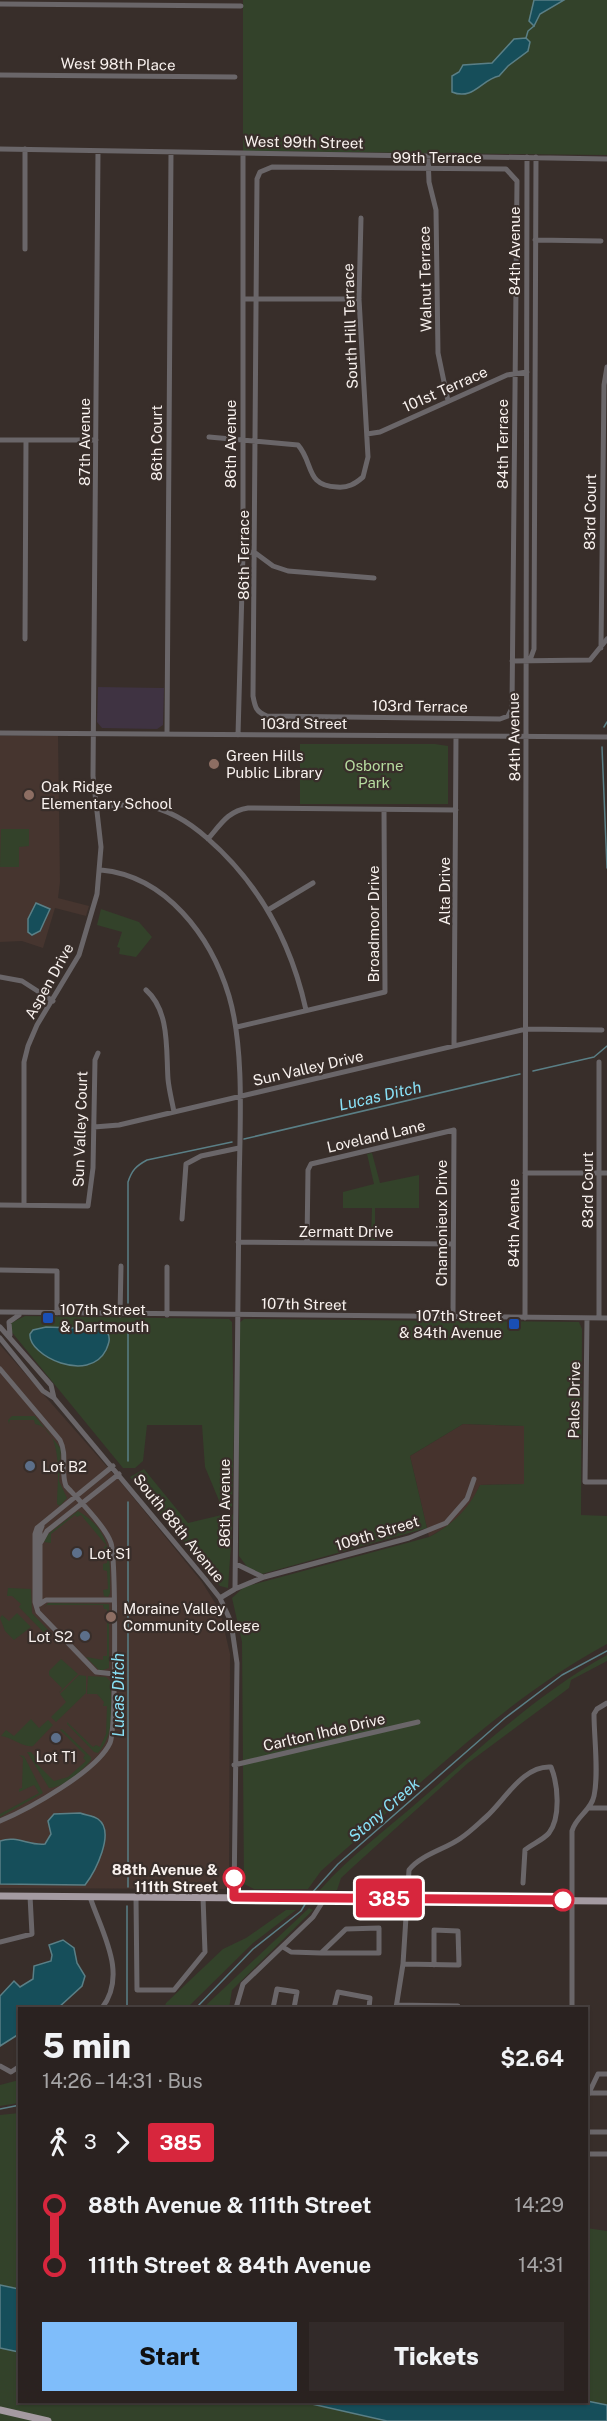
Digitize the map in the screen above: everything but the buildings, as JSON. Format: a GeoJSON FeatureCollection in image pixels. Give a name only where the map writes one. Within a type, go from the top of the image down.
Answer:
{"type":"FeatureCollection","features":[{"type":"Feature","properties":{"kind":"main road"},"geometry":{"type":"LineString","coordinates":[[0,1896],[607,1900]]}},
{"type":"Feature","properties":{"kind":"main road"},"geometry":{"type":"LineString","coordinates":[[0,2410],[48,2421]]}},
{"type":"Feature","properties":{"kind":"street"},"geometry":{"type":"LineString","coordinates":[[0,3],[208,3],[241,6]]}},
{"type":"Feature","properties":{"kind":"street","name":"West 98th Place"},"geometry":{"type":"LineString","coordinates":[[0,75],[235,77]]}},
{"type":"Feature","properties":{"kind":"street","name":"West 99th Street"},"geometry":{"type":"LineString","coordinates":[[0,149],[607,159]]}},
{"type":"Feature","properties":{"kind":"street"},"geometry":{"type":"LineString","coordinates":[[25,249],[26,150]]}},
{"type":"Feature","properties":{"kind":"street","name":"87th Avenue"},"geometry":{"type":"LineString","coordinates":[[94,734],[98,151]]}},
{"type":"Feature","properties":{"kind":"street","name":"86th Court"},"geometry":{"type":"LineString","coordinates":[[167,734],[171,152]]}},
{"type":"Feature","properties":{"kind":"street","name":"86th Avenue"},"geometry":{"type":"LineString","coordinates":[[238,735],[243,553],[241,439],[244,299],[243,154]]}},
{"type":"Feature","properties":{"kind":"street","name":"Walnut Terrace"},"geometry":{"type":"LineString","coordinates":[[428,156],[428,169],[436,210],[438,353],[448,401]]}},
{"type":"Feature","properties":{"kind":"street","name":"84th Avenue"},"geometry":{"type":"LineString","coordinates":[[525,1318],[526,157]]}},
{"type":"Feature","properties":{"kind":"street","name":"84th Avenue"},"geometry":{"type":"LineString","coordinates":[[527,660],[534,649],[536,157]]}},
{"type":"Feature","properties":{"kind":"street","name":"99th Terrace"},"geometry":{"type":"LineString","coordinates":[[257,179],[260,172],[272,167],[506,170],[512,174]]}},
{"type":"Feature","properties":{"kind":"street","name":"84th Terrace"},"geometry":{"type":"LineString","coordinates":[[508,716],[512,708],[517,181],[512,174]]}},
{"type":"Feature","properties":{"kind":"street","name":"86th Terrace"},"geometry":{"type":"LineString","coordinates":[[257,179],[258,299],[253,696],[259,712]]}},
{"type":"Feature","properties":{"kind":"street"},"geometry":{"type":"LineString","coordinates":[[516,204],[526,204]]}},
{"type":"Feature","properties":{"kind":"street","name":"South Hill Terrace"},"geometry":{"type":"LineString","coordinates":[[255,442],[298,445],[316,481],[329,487],[341,488],[356,483],[366,471],[367,434],[359,299],[361,218]]}},
{"type":"Feature","properties":{"kind":"street"},"geometry":{"type":"LineString","coordinates":[[535,240],[602,241]]}},
{"type":"Feature","properties":{"kind":"street"},"geometry":{"type":"LineString","coordinates":[[244,299],[359,299]]}},
{"type":"Feature","properties":{"kind":"street","name":"83rd Court"},"geometry":{"type":"LineString","coordinates":[[601,648],[607,367]]}},
{"type":"Feature","properties":{"kind":"street","name":"101st Terrace"},"geometry":{"type":"LineString","coordinates":[[367,434],[380,432],[514,373],[534,372]]}},
{"type":"Feature","properties":{"kind":"street"},"geometry":{"type":"LineString","coordinates":[[209,437],[255,442]]}},
{"type":"Feature","properties":{"kind":"street"},"geometry":{"type":"LineString","coordinates":[[0,440],[96,441]]}},
{"type":"Feature","properties":{"kind":"street"},"geometry":{"type":"LineString","coordinates":[[25,639],[26,440]]}},
{"type":"Feature","properties":{"kind":"street"},"geometry":{"type":"LineString","coordinates":[[243,553],[254,552],[273,566],[288,572],[374,578]]}},
{"type":"Feature","properties":{"kind":"street"},"geometry":{"type":"LineString","coordinates":[[512,661],[590,660],[607,639]]}},
{"type":"Feature","properties":{"kind":"street"},"geometry":{"type":"LineString","coordinates":[[240,695],[253,696]]}},
{"type":"Feature","properties":{"kind":"street","name":"103rd Terrace"},"geometry":{"type":"LineString","coordinates":[[259,712],[267,716],[500,719],[508,716]]}},
{"type":"Feature","properties":{"kind":"street","name":"103rd Street"},"geometry":{"type":"LineString","coordinates":[[0,733],[607,737]]}},
{"type":"Feature","properties":{"kind":"street","name":"Aspen Drive"},"geometry":{"type":"LineString","coordinates":[[24,1205],[24,1062],[32,1035],[72,970],[89,928],[101,870],[94,783],[94,734]]}},
{"type":"Feature","properties":{"kind":"street","name":"Alta Drive"},"geometry":{"type":"LineString","coordinates":[[454,1046],[456,736]]}},
{"type":"Feature","properties":{"kind":"street"},"geometry":{"type":"LineString","coordinates":[[97,808],[130,804],[153,807],[185,821],[208,839],[245,876],[268,910],[292,959],[306,1010]]}},
{"type":"Feature","properties":{"kind":"street"},"geometry":{"type":"LineString","coordinates":[[208,839],[228,815],[236,810],[456,810]]}},
{"type":"Feature","properties":{"kind":"street","name":"Broadmoor Drive"},"geometry":{"type":"LineString","coordinates":[[237,1027],[385,992],[384,810]]}},
{"type":"Feature","properties":{"kind":"street","name":"86th Avenue"},"geometry":{"type":"LineString","coordinates":[[101,870],[128,874],[154,886],[193,924],[221,973],[237,1027],[239,1148],[235,1589]]}},
{"type":"Feature","properties":{"kind":"street"},"geometry":{"type":"LineString","coordinates":[[268,910],[314,883]]}},
{"type":"Feature","properties":{"kind":"street"},"geometry":{"type":"LineString","coordinates":[[0,977],[22,981],[53,1001]]}},
{"type":"Feature","properties":{"kind":"street"},"geometry":{"type":"LineString","coordinates":[[146,990],[153,996],[163,1025],[168,1081],[174,1112]]}},
{"type":"Feature","properties":{"kind":"street","name":"Sun Valley Drive"},"geometry":{"type":"LineString","coordinates":[[94,1127],[110,1126],[174,1112],[526,1029],[602,1030]]}},
{"type":"Feature","properties":{"kind":"street","name":"Sun Valley Court"},"geometry":{"type":"LineString","coordinates":[[24,1205],[88,1206],[94,1127],[95,1060],[98,1053]]}},
{"type":"Feature","properties":{"kind":"street","name":"83rd Court"},"geometry":{"type":"LineString","coordinates":[[599,1062],[599,1318]]}},
{"type":"Feature","properties":{"kind":"street","name":"Loveland Lane"},"geometry":{"type":"LineString","coordinates":[[307,1243],[308,1170],[311,1164],[454,1130]]}},
{"type":"Feature","properties":{"kind":"street","name":"Chamonieux Drive"},"geometry":{"type":"LineString","coordinates":[[453,1317],[454,1130]]}},
{"type":"Feature","properties":{"kind":"street"},"geometry":{"type":"LineString","coordinates":[[182,1219],[186,1164],[201,1156],[239,1148]]}},
{"type":"Feature","properties":{"kind":"street"},"geometry":{"type":"LineString","coordinates":[[525,1173],[607,1173]]}},
{"type":"Feature","properties":{"kind":"street"},"geometry":{"type":"LineString","coordinates":[[0,1205],[24,1205]]}},
{"type":"Feature","properties":{"kind":"street","name":"Zermatt Drive"},"geometry":{"type":"LineString","coordinates":[[238,1242],[453,1244]]}},
{"type":"Feature","properties":{"kind":"street"},"geometry":{"type":"LineString","coordinates":[[120,1315],[121,1266]]}},
{"type":"Feature","properties":{"kind":"street"},"geometry":{"type":"LineString","coordinates":[[167,1267],[167,1315]]}},
{"type":"Feature","properties":{"kind":"street"},"geometry":{"type":"LineString","coordinates":[[0,1270],[57,1271],[57,1313]]}},
{"type":"Feature","properties":{"kind":"street","name":"107th Street"},"geometry":{"type":"LineString","coordinates":[[0,1312],[120,1315],[607,1318]]}},
{"type":"Feature","properties":{"kind":"street"},"geometry":{"type":"LineString","coordinates":[[13,1342],[8,1330],[9,1322],[14,1316],[26,1312]]}},
{"type":"Feature","properties":{"kind":"street","name":"Palos Drive"},"geometry":{"type":"LineString","coordinates":[[586,1318],[585,1482],[607,1482]]}},
{"type":"Feature","properties":{"kind":"street"},"geometry":{"type":"LineString","coordinates":[[0,1327],[51,1385],[54,1398]]}},
{"type":"Feature","properties":{"kind":"street"},"geometry":{"type":"LineString","coordinates":[[0,1338],[43,1391],[54,1398],[113,1466],[45,1522],[35,1534],[35,1602],[39,1605]]}},
{"type":"Feature","properties":{"kind":"street"},"geometry":{"type":"LineString","coordinates":[[0,1369],[62,1444],[64,1481],[111,1544],[114,1674],[111,1743],[77,1778],[0,1821]]}},
{"type":"Feature","properties":{"kind":"street","name":"South 88th Avenue"},"geometry":{"type":"LineString","coordinates":[[113,1466],[219,1598]]}},
{"type":"Feature","properties":{"kind":"street"},"geometry":{"type":"LineString","coordinates":[[41,1542],[44,1534],[119,1474]]}},
{"type":"Feature","properties":{"kind":"street","name":"109th Street"},"geometry":{"type":"LineString","coordinates":[[235,1589],[264,1577],[409,1538],[446,1523],[467,1499],[474,1479]]}},
{"type":"Feature","properties":{"kind":"street"},"geometry":{"type":"LineString","coordinates":[[45,1522],[40,1531],[38,1612],[96,1672],[114,1674]]}},
{"type":"Feature","properties":{"kind":"street"},"geometry":{"type":"LineString","coordinates":[[236,1564],[264,1577]]}},
{"type":"Feature","properties":{"kind":"street"},"geometry":{"type":"LineString","coordinates":[[234,1897],[236,1648],[231,1622],[219,1598],[235,1589]]}},
{"type":"Feature","properties":{"kind":"street"},"geometry":{"type":"LineString","coordinates":[[39,1605],[46,1600],[113,1600]]}},
{"type":"Feature","properties":{"kind":"street"},"geometry":{"type":"LineString","coordinates":[[573,2007],[572,1831],[574,1822],[590,1808],[594,1795],[594,1714],[607,1702]]}},
{"type":"Feature","properties":{"kind":"street","name":"Carlton Ihde Drive"},"geometry":{"type":"LineString","coordinates":[[234,1765],[418,1722]]}},
{"type":"Feature","properties":{"kind":"street"},"geometry":{"type":"LineString","coordinates":[[458,2007],[397,2007],[403,1964],[410,1869],[414,1862],[461,1838],[528,1773],[540,1766],[551,1767],[555,1778],[556,1819],[548,1834],[525,1850],[523,1882]]}},
{"type":"Feature","properties":{"kind":"street"},"geometry":{"type":"LineString","coordinates":[[590,1808],[607,1808]]}},
{"type":"Feature","properties":{"kind":"street"},"geometry":{"type":"LineString","coordinates":[[0,1942],[32,1934],[30,1896]]}},
{"type":"Feature","properties":{"kind":"street"},"geometry":{"type":"LineString","coordinates":[[90,1896],[113,1964],[115,1979],[111,1996],[103,2007]]}},
{"type":"Feature","properties":{"kind":"street"},"geometry":{"type":"LineString","coordinates":[[136,1897],[137,1990],[174,1990],[205,1952],[203,1897]]}},
{"type":"Feature","properties":{"kind":"street"},"geometry":{"type":"LineString","coordinates":[[236,2007],[243,1984],[313,1917],[325,1898]]}},
{"type":"Feature","properties":{"kind":"street"},"geometry":{"type":"LineString","coordinates":[[283,1947],[291,1952],[321,1953],[379,1953],[379,1928],[346,1929],[321,1953]]}},
{"type":"Feature","properties":{"kind":"street"},"geometry":{"type":"LineString","coordinates":[[403,1964],[434,1965],[459,1965],[458,1931],[434,1930],[434,1965]]}},
{"type":"Feature","properties":{"kind":"street"},"geometry":{"type":"LineString","coordinates":[[273,2007],[277,1989],[297,1992],[294,2007]]}},
{"type":"Feature","properties":{"kind":"street"},"geometry":{"type":"LineString","coordinates":[[334,2007],[338,1992],[370,1998],[369,2007]]}},
{"type":"Feature","properties":{"kind":"street"},"geometry":{"type":"LineString","coordinates":[[0,2066],[11,2072],[18,2067]]}},
{"type":"Feature","properties":{"kind":"street"},"geometry":{"type":"LineString","coordinates":[[588,2097],[598,2074],[607,2074]]}},
{"type":"Feature","properties":{"kind":"street"},"geometry":{"type":"LineString","coordinates":[[591,2093],[607,2093]]}},
{"type":"Feature","properties":{"kind":"street"},"geometry":{"type":"LineString","coordinates":[[588,2132],[607,2132]]}},
{"type":"Feature","properties":{"kind":"street"},"geometry":{"type":"LineString","coordinates":[[588,2154],[607,2154]]}},
{"type":"Feature","properties":{"kind":"shaded area"},"geometry":{"type":"Polygon","coordinates":[[[98,687],[164,688],[163,725],[157,729],[102,728],[97,722],[98,687]]]}},
{"type":"Feature","properties":{"kind":"shaded area","name":"Oak Ridge Elementary School"},"geometry":{"type":"Polygon","coordinates":[[[0,736],[58,736],[60,882],[58,898],[89,906],[86,916],[55,908],[43,948],[22,941],[0,942],[0,736]]]}},
{"type":"Feature","properties":{"kind":"shaded area","name":"Moraine Valley Community College"},"geometry":{"type":"Polygon","coordinates":[[[0,1345],[123,1485],[202,1582],[220,1611],[230,1654],[229,1877],[227,1887],[224,1889],[0,1888],[0,1345]]]}},
{"type":"Feature","properties":{"kind":"shaded area"},"geometry":{"type":"Polygon","coordinates":[[[463,1424],[525,1426],[524,1484],[480,1485],[472,1503],[451,1524],[429,1537],[410,1456],[463,1424]]]}},
{"type":"Feature","properties":{"kind":"green space"},"geometry":{"type":"Polygon","coordinates":[[[243,0],[607,0],[607,155],[243,151],[243,0]]]}},
{"type":"Feature","properties":{"kind":"green space","name":"Osborne Park"},"geometry":{"type":"Polygon","coordinates":[[[300,744],[435,744],[448,746],[448,804],[300,804],[300,744]]]}},
{"type":"Feature","properties":{"kind":"green space"},"geometry":{"type":"Polygon","coordinates":[[[1,829],[29,829],[29,846],[19,847],[19,867],[0,867],[1,829]]]}},
{"type":"Feature","properties":{"kind":"green space"},"geometry":{"type":"Polygon","coordinates":[[[101,909],[139,922],[152,937],[136,957],[119,954],[120,948],[117,947],[122,932],[97,925],[101,909]]]}},
{"type":"Feature","properties":{"kind":"green space"},"geometry":{"type":"Polygon","coordinates":[[[372,1153],[380,1183],[419,1175],[419,1208],[375,1208],[375,1240],[371,1240],[372,1208],[343,1208],[343,1192],[374,1184],[367,1154],[372,1153]]]}},
{"type":"Feature","properties":{"kind":"green space"},"geometry":{"type":"Polygon","coordinates":[[[25,1316],[229,1319],[232,1322],[234,1427],[232,1508],[220,1503],[205,1467],[202,1425],[147,1425],[143,1461],[135,1468],[123,1468],[10,1330],[11,1323],[25,1316]]]}},
{"type":"Feature","properties":{"kind":"green space"},"geometry":{"type":"Polygon","coordinates":[[[244,1319],[579,1322],[582,1329],[581,1515],[607,1516],[607,1644],[535,1689],[467,1742],[321,1871],[308,1889],[254,1889],[244,1884],[242,1642],[232,1598],[244,1587],[429,1537],[459,1516],[480,1485],[524,1484],[524,1426],[463,1424],[410,1456],[427,1528],[262,1574],[248,1568],[239,1556],[239,1323],[244,1319]]]}},
{"type":"Feature","properties":{"kind":"green space"},"geometry":{"type":"Polygon","coordinates":[[[12,1416],[35,1416],[44,1428],[35,1424],[34,1420],[10,1420],[9,1424],[8,1420],[12,1416]]]}},
{"type":"Feature","properties":{"kind":"green space"},"geometry":{"type":"Polygon","coordinates":[[[51,1437],[61,1449],[59,1481],[67,1498],[60,1506],[57,1504],[57,1458],[51,1437]]]}},
{"type":"Feature","properties":{"kind":"green space"},"geometry":{"type":"Polygon","coordinates":[[[144,1469],[188,1523],[230,1513],[233,1515],[228,1588],[220,1586],[130,1477],[144,1469]]]}},
{"type":"Feature","properties":{"kind":"green space"},"geometry":{"type":"Polygon","coordinates":[[[78,1511],[98,1527],[104,1537],[107,1547],[109,1557],[110,1569],[108,1597],[104,1596],[103,1590],[108,1589],[107,1571],[103,1570],[103,1564],[107,1563],[107,1549],[103,1548],[106,1545],[81,1515],[77,1517],[75,1515],[51,1534],[51,1543],[44,1542],[48,1534],[78,1511]]]}},
{"type":"Feature","properties":{"kind":"green space"},"geometry":{"type":"Polygon","coordinates":[[[8,1588],[31,1589],[32,1613],[52,1634],[49,1638],[19,1607],[21,1604],[12,1596],[7,1596],[8,1588]]]}},
{"type":"Feature","properties":{"kind":"green space"},"geometry":{"type":"Polygon","coordinates":[[[48,1603],[109,1604],[109,1668],[100,1671],[86,1657],[103,1660],[103,1656],[107,1656],[107,1609],[104,1609],[103,1605],[47,1605],[44,1608],[48,1603]]]}},
{"type":"Feature","properties":{"kind":"green space"},"geometry":{"type":"Polygon","coordinates":[[[17,1613],[31,1627],[14,1640],[5,1631],[0,1618],[2,1615],[9,1621],[17,1613]]]}},
{"type":"Feature","properties":{"kind":"green space"},"geometry":{"type":"Polygon","coordinates":[[[607,1655],[607,1661],[571,1680],[569,1688],[468,1763],[341,1878],[337,1890],[320,1890],[356,1855],[509,1723],[581,1670],[607,1655]]]}},
{"type":"Feature","properties":{"kind":"green space"},"geometry":{"type":"Polygon","coordinates":[[[61,1659],[78,1674],[59,1693],[62,1688],[49,1675],[49,1671],[61,1659]]]}},
{"type":"Feature","properties":{"kind":"green space"},"geometry":{"type":"Polygon","coordinates":[[[79,1675],[86,1676],[86,1693],[56,1722],[51,1717],[66,1702],[60,1694],[79,1675]]]}},
{"type":"Feature","properties":{"kind":"green space"},"geometry":{"type":"Polygon","coordinates":[[[88,1676],[106,1677],[110,1681],[112,1709],[110,1729],[98,1753],[94,1752],[67,1724],[67,1722],[93,1747],[96,1745],[100,1747],[106,1734],[107,1706],[103,1706],[104,1702],[97,1694],[87,1694],[88,1676]]]}},
{"type":"Feature","properties":{"kind":"green space"},"geometry":{"type":"Polygon","coordinates":[[[31,1719],[39,1728],[48,1720],[53,1725],[33,1746],[1,1736],[6,1730],[14,1736],[31,1719]]]}},
{"type":"Feature","properties":{"kind":"green space"},"geometry":{"type":"Polygon","coordinates":[[[62,1729],[91,1757],[91,1760],[66,1782],[49,1788],[27,1752],[31,1752],[37,1759],[35,1762],[54,1781],[68,1777],[86,1761],[83,1758],[85,1755],[60,1730],[62,1729]]]}},
{"type":"Feature","properties":{"kind":"green space"},"geometry":{"type":"Polygon","coordinates":[[[19,1755],[24,1756],[43,1793],[0,1817],[0,1814],[39,1793],[34,1785],[19,1792],[22,1788],[23,1758],[19,1755]]]}},
{"type":"Feature","properties":{"kind":"green space"},"geometry":{"type":"Polygon","coordinates":[[[309,1908],[313,1910],[232,1990],[229,2007],[204,2007],[309,1908]]]}},
{"type":"Feature","properties":{"kind":"green space"},"geometry":{"type":"Polygon","coordinates":[[[286,1910],[296,1910],[253,1943],[188,2007],[164,2007],[223,1949],[246,1938],[286,1910]]]}},
{"type":"Feature","properties":{"kind":"green space"},"geometry":{"type":"Polygon","coordinates":[[[18,2080],[18,2103],[0,2106],[0,2085],[18,2080]]]}},
{"type":"Feature","properties":{"kind":"green space"},"geometry":{"type":"Polygon","coordinates":[[[18,2113],[18,2289],[0,2285],[0,2115],[18,2113]]]}},
{"type":"Feature","properties":{"kind":"green space"},"geometry":{"type":"Polygon","coordinates":[[[588,2228],[607,2231],[607,2405],[588,2401],[588,2228]]]}},
{"type":"Feature","properties":{"kind":"green space"},"geometry":{"type":"Polygon","coordinates":[[[0,2348],[18,2352],[18,2403],[307,2403],[387,2421],[0,2421],[0,2348]]]}},
{"type":"Feature","properties":{"kind":"water"},"geometry":{"type":"Polygon","coordinates":[[[534,0],[564,0],[540,14],[534,26],[529,21],[534,0]]]}},
{"type":"Feature","properties":{"kind":"water"},"geometry":{"type":"Polygon","coordinates":[[[526,38],[530,42],[528,51],[499,76],[472,92],[459,94],[452,92],[452,76],[459,72],[463,65],[492,63],[514,39],[526,38]]]}},
{"type":"Feature","properties":{"kind":"water"},"geometry":{"type":"Polygon","coordinates":[[[36,903],[50,909],[40,931],[32,935],[28,932],[28,919],[36,903]]]}},
{"type":"Feature","properties":{"kind":"water"},"geometry":{"type":"Polygon","coordinates":[[[46,1327],[100,1329],[107,1332],[109,1343],[98,1360],[87,1365],[74,1366],[61,1363],[39,1351],[32,1342],[30,1334],[33,1330],[46,1327]]]}},
{"type":"Feature","properties":{"kind":"water"},"geometry":{"type":"Polygon","coordinates":[[[80,1813],[98,1819],[105,1833],[102,1852],[85,1885],[0,1884],[0,1841],[12,1839],[45,1844],[51,1834],[48,1821],[54,1814],[80,1813]]]}},
{"type":"Feature","properties":{"kind":"water"},"geometry":{"type":"Polygon","coordinates":[[[63,1940],[74,1948],[77,1963],[85,1976],[82,1986],[59,2007],[18,2007],[18,2035],[0,2046],[0,1996],[14,1981],[20,1987],[33,1979],[34,1966],[51,1961],[49,1945],[63,1940]]]}},
{"type":"Feature","properties":{"kind":"water"},"geometry":{"type":"Polygon","coordinates":[[[0,2285],[18,2289],[18,2352],[0,2348],[0,2285]]]}},
{"type":"Feature","properties":{"kind":"water"},"geometry":{"type":"Polygon","coordinates":[[[588,2401],[607,2405],[607,2421],[387,2421],[307,2403],[588,2401]]]}},
{"type":"Feature","properties":{"kind":"waterway"},"geometry":{"type":"LineString","coordinates":[[526,38],[528,31],[534,26]]}},
{"type":"Feature","properties":{"kind":"waterway","name":"Lucas Ditch"},"geometry":{"type":"LineString","coordinates":[[604,727],[607,722]]}},
{"type":"Feature","properties":{"kind":"waterway","name":"Lucas Ditch"},"geometry":{"type":"LineString","coordinates":[[602,747],[607,868]]}},
{"type":"Feature","properties":{"kind":"waterway","name":"Lucas Ditch"},"geometry":{"type":"LineString","coordinates":[[533,1071],[594,1057],[607,1046]]}},
{"type":"Feature","properties":{"kind":"waterway","name":"Lucas Ditch"},"geometry":{"type":"LineString","coordinates":[[244,1139],[520,1074]]}},
{"type":"Feature","properties":{"kind":"waterway","name":"Lucas Ditch"},"geometry":{"type":"LineString","coordinates":[[128,1303],[128,1182],[133,1171],[147,1160],[232,1142]]}},
{"type":"Feature","properties":{"kind":"waterway","name":"Lucas Ditch"},"geometry":{"type":"LineString","coordinates":[[128,1323],[128,1461]]}},
{"type":"Feature","properties":{"kind":"waterway","name":"Lucas Ditch"},"geometry":{"type":"LineString","coordinates":[[128,1502],[128,1887]]}},
{"type":"Feature","properties":{"kind":"waterway","name":"Stony Creek"},"geometry":{"type":"LineString","coordinates":[[311,1894],[338,1864],[505,1718],[562,1675],[607,1651]]}},
{"type":"Feature","properties":{"kind":"waterway","name":"Stony Creek"},"geometry":{"type":"LineString","coordinates":[[197,2007],[253,1949],[301,1911],[307,1901]]}},
{"type":"Feature","properties":{"kind":"waterway","name":"Lucas Ditch"},"geometry":{"type":"LineString","coordinates":[[127,1906],[127,2007]]}},
{"type":"Feature","properties":{"kind":"waterway","name":"Stony Creek"},"geometry":{"type":"LineString","coordinates":[[0,2109],[18,2105]]}},
{"type":"Feature","properties":{"kind":"bus line","name":"385"},"geometry":{"type":"LineString","coordinates":[[234,1878],[234,1897],[563,1900]]}},
{"type":"Feature","properties":{"kind":"place","name":"Green Hills Public Library"},"geometry":{"type":"Point","coordinates":[214,764]}},
{"type":"Feature","properties":{"kind":"place","name":"Oak Ridge Elementary School"},"geometry":{"type":"Point","coordinates":[29,795]}},
{"type":"Feature","properties":{"kind":"place","name":"107th Street & Dartmouth"},"geometry":{"type":"Point","coordinates":[48,1318]}},
{"type":"Feature","properties":{"kind":"place","name":"107th Street & 84th Avenue"},"geometry":{"type":"Point","coordinates":[514,1324]}},
{"type":"Feature","properties":{"kind":"place","name":"Lot B2"},"geometry":{"type":"Point","coordinates":[30,1466]}},
{"type":"Feature","properties":{"kind":"place","name":"Lot S1"},"geometry":{"type":"Point","coordinates":[77,1553]}},
{"type":"Feature","properties":{"kind":"place","name":"Moraine Valley Community College"},"geometry":{"type":"Point","coordinates":[111,1617]}},
{"type":"Feature","properties":{"kind":"place","name":"Lot S2"},"geometry":{"type":"Point","coordinates":[85,1636]}},
{"type":"Feature","properties":{"kind":"place","name":"Lot T1"},"geometry":{"type":"Point","coordinates":[56,1738]}},
{"type":"Feature","properties":{"kind":"place","name":"88th Avenue & 111th Street"},"geometry":{"type":"Point","coordinates":[234,1878]}}]}
